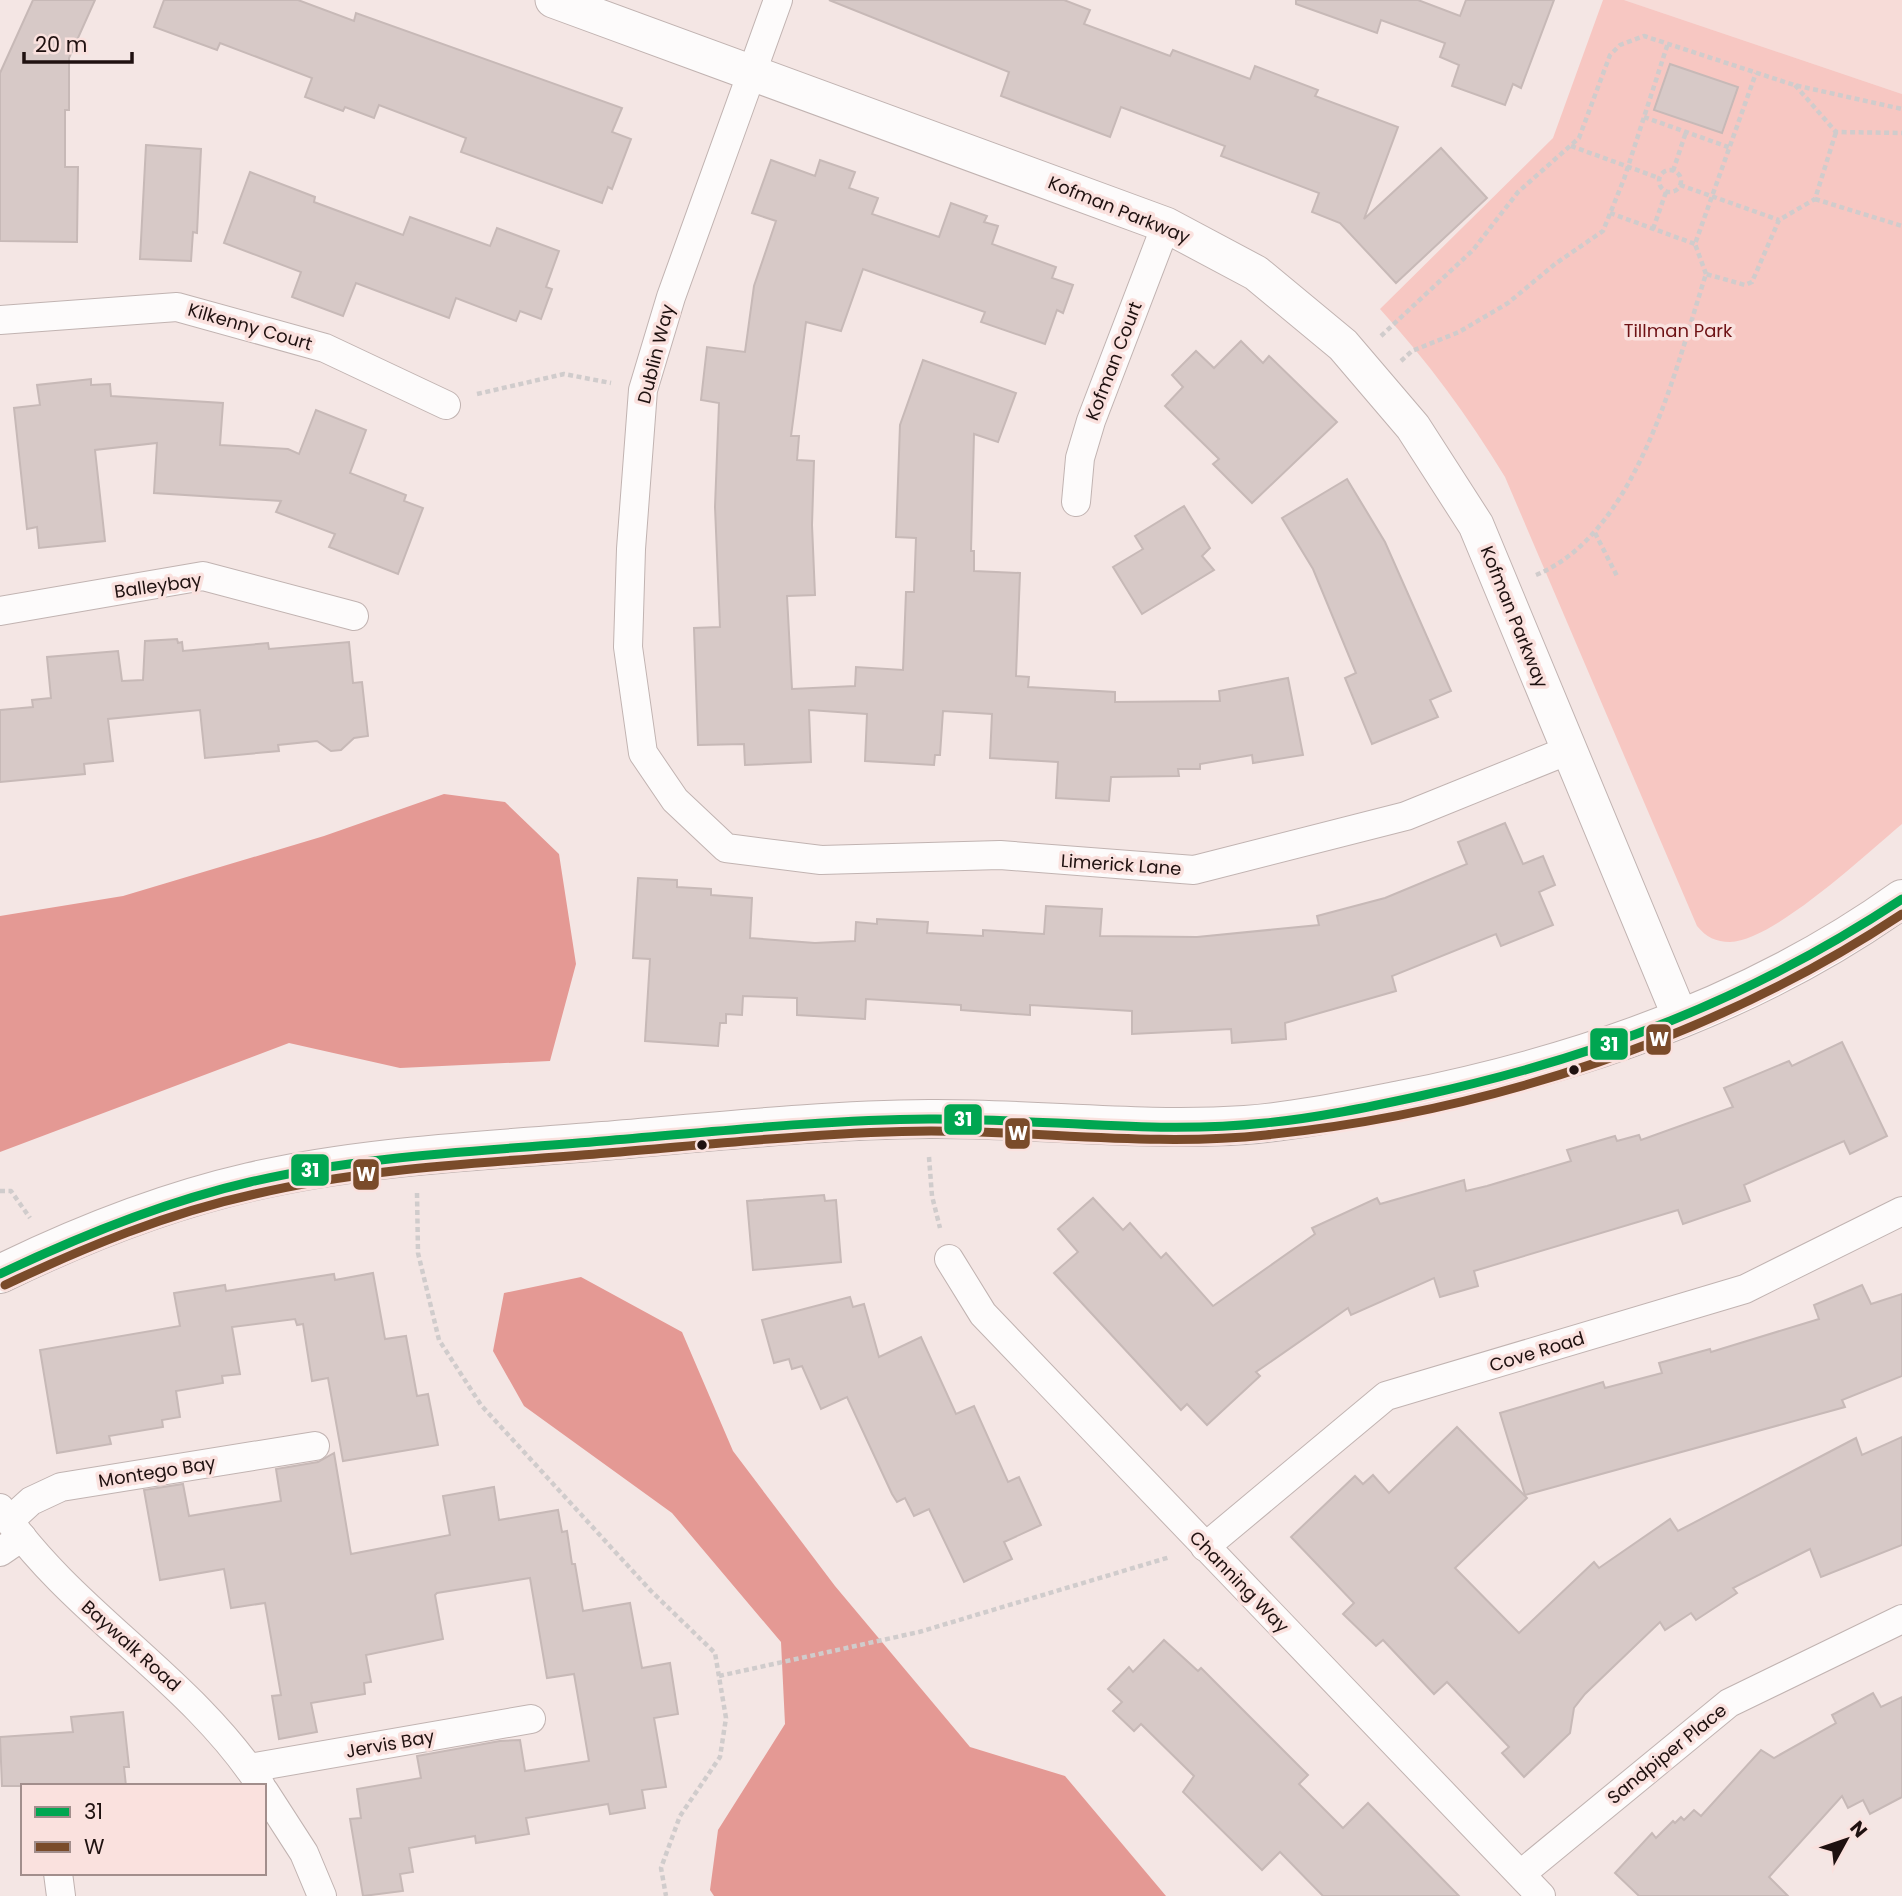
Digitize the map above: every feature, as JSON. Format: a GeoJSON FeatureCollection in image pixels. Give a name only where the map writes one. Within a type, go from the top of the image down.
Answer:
{"type":"FeatureCollection","features":[{"type":"Feature","properties":{"kind":"main road"},"geometry":{"type":"LineString","coordinates":[[0,1274],[46,1252],[161,1207],[251,1182],[343,1164],[850,1121],[927,1119],[1123,1128],[1247,1125],[1369,1107],[1480,1084],[1566,1061],[1681,1019],[1787,970],[1902,899]]}},
{"type":"Feature","properties":{"kind":"street","name":"Kofman Parkway"},"geometry":{"type":"LineString","coordinates":[[553,0],[1166,225],[1256,273],[1343,345],[1413,427],[1476,525],[1681,1019]]}},
{"type":"Feature","properties":{"kind":"street","name":"Dublin Way"},"geometry":{"type":"LineString","coordinates":[[675,800],[643,753],[628,647],[631,549],[643,390],[671,297],[778,0]]}},
{"type":"Feature","properties":{"kind":"street","name":"Kofman Court"},"geometry":{"type":"LineString","coordinates":[[1076,502],[1080,458],[1091,421],[1166,225]]}},
{"type":"Feature","properties":{"kind":"street","name":"Kilkenny Court"},"geometry":{"type":"LineString","coordinates":[[0,320],[177,307],[325,348],[446,405]]}},
{"type":"Feature","properties":{"kind":"street","name":"Balleybay"},"geometry":{"type":"LineString","coordinates":[[0,611],[203,576],[354,616]]}},
{"type":"Feature","properties":{"kind":"street","name":"Limerick Lane"},"geometry":{"type":"LineString","coordinates":[[675,800],[726,848],[821,860],[1000,855],[1194,870],[1406,816],[1569,750]]}},
{"type":"Feature","properties":{"kind":"street","name":"Cove Road"},"geometry":{"type":"LineString","coordinates":[[1205,1547],[1386,1396],[1745,1289],[1902,1211]]}},
{"type":"Feature","properties":{"kind":"street","name":"Channing Way"},"geometry":{"type":"LineString","coordinates":[[949,1259],[983,1314],[1541,1896]]}},
{"type":"Feature","properties":{"kind":"street","name":"Montego Bay"},"geometry":{"type":"LineString","coordinates":[[8,1529],[31,1501],[61,1487],[315,1446]]}},
{"type":"Feature","properties":{"kind":"street","name":"Baywalk Road"},"geometry":{"type":"LineString","coordinates":[[8,1529],[55,1576],[183,1693],[255,1777]]}},
{"type":"Feature","properties":{"kind":"street","name":"Sandpiper Place"},"geometry":{"type":"LineString","coordinates":[[1521,1874],[1729,1703],[1902,1619]]}},
{"type":"Feature","properties":{"kind":"street","name":"Jervis Bay"},"geometry":{"type":"LineString","coordinates":[[255,1777],[531,1719]]}},
{"type":"Feature","properties":{"kind":"street"},"geometry":{"type":"LineString","coordinates":[[266,1794],[304,1853],[322,1896]]}},
{"type":"Feature","properties":{"kind":"street"},"geometry":{"type":"LineString","coordinates":[[58,1875],[61,1896]]}},
{"type":"Feature","properties":{"kind":"path"},"geometry":{"type":"LineString","coordinates":[[1366,371],[1473,250],[1518,192],[1579,138],[1610,55],[1620,45],[1644,36],[1794,85],[1902,109]]}},
{"type":"Feature","properties":{"kind":"path"},"geometry":{"type":"LineString","coordinates":[[1366,371],[1459,332],[1508,303],[1555,264],[1603,231],[1628,167],[1668,43]]}},
{"type":"Feature","properties":{"kind":"path"},"geometry":{"type":"LineString","coordinates":[[1503,589],[1542,572],[1570,555],[1595,533],[1627,484],[1655,424],[1706,274],[1695,244],[1756,73]]}},
{"type":"Feature","properties":{"kind":"path"},"geometry":{"type":"LineString","coordinates":[[1794,85],[1836,132],[1902,134]]}},
{"type":"Feature","properties":{"kind":"path"},"geometry":{"type":"LineString","coordinates":[[1644,117],[1731,148]]}},
{"type":"Feature","properties":{"kind":"path"},"geometry":{"type":"LineString","coordinates":[[1673,171],[1686,132]]}},
{"type":"Feature","properties":{"kind":"path"},"geometry":{"type":"LineString","coordinates":[[1706,274],[1745,285],[1752,282],[1779,220],[1815,199],[1836,132]]}},
{"type":"Feature","properties":{"kind":"path"},"geometry":{"type":"LineString","coordinates":[[1571,146],[1659,178]]}},
{"type":"Feature","properties":{"kind":"path"},"geometry":{"type":"LineString","coordinates":[[1665,171],[1673,171],[1680,177],[1680,185],[1674,191],[1666,192],[1660,186],[1659,178],[1665,171]]}},
{"type":"Feature","properties":{"kind":"path"},"geometry":{"type":"LineString","coordinates":[[1680,185],[1779,220]]}},
{"type":"Feature","properties":{"kind":"path"},"geometry":{"type":"LineString","coordinates":[[1653,229],[1666,192]]}},
{"type":"Feature","properties":{"kind":"path"},"geometry":{"type":"LineString","coordinates":[[1815,199],[1902,226]]}},
{"type":"Feature","properties":{"kind":"path"},"geometry":{"type":"LineString","coordinates":[[1610,213],[1695,244]]}},
{"type":"Feature","properties":{"kind":"path"},"geometry":{"type":"LineString","coordinates":[[446,405],[493,389],[564,374],[643,390]]}},
{"type":"Feature","properties":{"kind":"path"},"geometry":{"type":"LineString","coordinates":[[1595,533],[1618,578]]}},
{"type":"Feature","properties":{"kind":"path"},"geometry":{"type":"LineString","coordinates":[[927,1119],[932,1196],[949,1259]]}},
{"type":"Feature","properties":{"kind":"path"},"geometry":{"type":"LineString","coordinates":[[416,1157],[418,1253],[439,1340],[481,1405],[651,1591],[715,1653],[726,1718],[720,1757],[680,1816],[661,1868],[667,1896]]}},
{"type":"Feature","properties":{"kind":"path"},"geometry":{"type":"LineString","coordinates":[[719,1676],[919,1632],[1205,1547]]}},
{"type":"Feature","properties":{"kind":"shaded area"},"geometry":{"type":"Polygon","coordinates":[[[1624,0],[1902,0],[1902,94],[1624,0]]]}},
{"type":"Feature","properties":{"kind":"shaded area"},"geometry":{"type":"Polygon","coordinates":[[[444,794],[505,802],[559,854],[576,964],[550,1061],[400,1068],[289,1043],[0,1152],[0,916],[123,896],[324,836],[444,794]]]}},
{"type":"Feature","properties":{"kind":"shaded area"},"geometry":{"type":"Polygon","coordinates":[[[581,1277],[682,1332],[733,1451],[835,1586],[970,1747],[1065,1776],[1166,1896],[714,1896],[710,1890],[718,1830],[785,1724],[781,1642],[672,1513],[524,1406],[493,1351],[504,1293],[581,1277]]]}},
{"type":"Feature","properties":{"kind":"green space","name":"Tillman Park"},"geometry":{"type":"Polygon","coordinates":[[[1603,0],[1624,0],[1902,94],[1902,824],[1795,912],[1749,938],[1730,942],[1712,938],[1697,926],[1505,477],[1447,390],[1380,309],[1553,138],[1603,0]]]}},
{"type":"Feature","properties":{"kind":"building"},"geometry":{"type":"Polygon","coordinates":[[[33,0],[95,0],[69,58],[69,110],[65,110],[65,167],[78,167],[77,242],[0,241],[0,73],[33,0]]]}},
{"type":"Feature","properties":{"kind":"building"},"geometry":{"type":"Polygon","coordinates":[[[164,0],[298,0],[354,21],[356,13],[622,108],[612,132],[631,139],[612,189],[608,187],[602,203],[461,152],[466,138],[379,105],[374,118],[345,107],[343,111],[305,97],[312,78],[220,43],[217,50],[154,27],[164,0]]]}},
{"type":"Feature","properties":{"kind":"building"},"geometry":{"type":"Polygon","coordinates":[[[829,0],[1064,0],[1090,10],[1084,24],[1170,56],[1173,50],[1250,79],[1255,66],[1318,90],[1315,96],[1398,127],[1364,219],[1441,148],[1487,198],[1396,283],[1340,223],[1312,212],[1319,193],[1221,156],[1225,146],[1121,107],[1110,137],[1001,96],[1009,72],[829,0]]]}},
{"type":"Feature","properties":{"kind":"building"},"geometry":{"type":"Polygon","coordinates":[[[1296,0],[1418,0],[1460,16],[1466,0],[1554,0],[1521,88],[1513,84],[1505,105],[1452,86],[1459,65],[1440,57],[1445,43],[1381,20],[1377,33],[1296,4],[1296,0]]]}},
{"type":"Feature","properties":{"kind":"building"},"geometry":{"type":"Polygon","coordinates":[[[1670,64],[1738,87],[1722,133],[1654,110],[1670,64]]]}},
{"type":"Feature","properties":{"kind":"building"},"geometry":{"type":"Polygon","coordinates":[[[146,145],[201,149],[197,233],[193,232],[191,261],[140,259],[146,145]]]}},
{"type":"Feature","properties":{"kind":"building"},"geometry":{"type":"Polygon","coordinates":[[[771,160],[815,176],[820,160],[855,172],[849,188],[878,198],[872,214],[939,237],[951,203],[987,216],[984,222],[998,226],[992,244],[1056,267],[1052,278],[1073,285],[1063,313],[1057,310],[1045,344],[981,322],[985,312],[863,269],[841,331],[806,322],[791,436],[799,436],[797,460],[814,461],[812,525],[815,595],[787,596],[792,689],[855,686],[856,667],[903,670],[906,592],[914,592],[916,538],[896,537],[900,425],[923,360],[1016,393],[998,442],[974,434],[971,551],[974,551],[974,571],[1020,573],[1016,676],[1029,677],[1028,687],[1115,692],[1115,702],[1220,701],[1219,691],[1288,678],[1303,755],[1253,763],[1252,755],[1200,764],[1200,769],[1178,769],[1179,776],[1111,777],[1109,801],[1056,798],[1058,762],[990,758],[992,714],[943,711],[940,755],[935,755],[934,765],[865,761],[867,714],[809,710],[811,762],[745,765],[744,744],[698,745],[694,628],[720,627],[715,507],[719,403],[701,400],[707,347],[745,352],[754,286],[776,221],[752,213],[771,160]]]}},
{"type":"Feature","properties":{"kind":"building"},"geometry":{"type":"Polygon","coordinates":[[[250,172],[315,197],[314,202],[403,235],[410,217],[490,246],[497,228],[559,251],[546,287],[552,289],[541,319],[520,311],[516,321],[456,298],[449,318],[356,283],[343,316],[292,297],[301,272],[224,243],[250,172]]]}},
{"type":"Feature","properties":{"kind":"building"},"geometry":{"type":"Polygon","coordinates":[[[1241,341],[1263,363],[1269,356],[1337,422],[1252,503],[1213,464],[1219,459],[1165,406],[1183,387],[1172,375],[1196,351],[1214,368],[1241,341]]]}},
{"type":"Feature","properties":{"kind":"building"},"geometry":{"type":"Polygon","coordinates":[[[91,379],[91,385],[110,384],[111,396],[223,403],[220,445],[288,449],[299,454],[316,410],[366,430],[350,473],[406,495],[404,501],[423,508],[398,574],[329,547],[335,534],[276,512],[281,501],[154,493],[157,443],[95,450],[105,541],[39,548],[37,527],[27,529],[14,408],[40,405],[37,385],[91,379]]]}},
{"type":"Feature","properties":{"kind":"building"},"geometry":{"type":"Polygon","coordinates":[[[1347,479],[1385,542],[1451,691],[1430,700],[1438,717],[1372,744],[1345,678],[1356,673],[1313,569],[1282,518],[1347,479]]]}},
{"type":"Feature","properties":{"kind":"building"},"geometry":{"type":"Polygon","coordinates":[[[1184,506],[1210,548],[1202,556],[1214,570],[1142,614],[1113,567],[1143,549],[1135,536],[1184,506]]]}},
{"type":"Feature","properties":{"kind":"building"},"geometry":{"type":"Polygon","coordinates":[[[177,639],[178,643],[182,642],[183,651],[268,643],[269,649],[349,642],[353,683],[362,682],[368,736],[354,738],[341,750],[331,751],[317,741],[278,745],[279,751],[205,758],[200,710],[108,719],[113,761],[84,764],[85,774],[0,782],[0,710],[33,707],[32,700],[51,698],[47,657],[118,651],[122,681],[143,680],[145,641],[177,639]]]}},
{"type":"Feature","properties":{"kind":"building"},"geometry":{"type":"Polygon","coordinates":[[[1505,823],[1523,864],[1543,856],[1555,885],[1539,892],[1553,925],[1501,946],[1496,934],[1392,976],[1396,991],[1285,1023],[1286,1039],[1232,1043],[1231,1029],[1132,1034],[1132,1011],[1030,1005],[1030,1015],[961,1010],[961,1005],[866,999],[865,1019],[797,1015],[797,998],[743,996],[742,1015],[726,1014],[726,1023],[720,1023],[718,1046],[645,1041],[650,959],[633,958],[638,878],[677,880],[677,887],[711,889],[711,895],[752,898],[750,938],[815,943],[855,941],[856,922],[877,924],[877,919],[928,922],[927,933],[983,936],[983,930],[1044,934],[1046,906],[1102,909],[1100,936],[1197,937],[1319,925],[1317,916],[1385,898],[1467,864],[1458,842],[1505,823]]]}},
{"type":"Feature","properties":{"kind":"building"},"geometry":{"type":"Polygon","coordinates":[[[1842,1042],[1887,1136],[1850,1154],[1844,1141],[1744,1185],[1750,1201],[1683,1224],[1678,1210],[1474,1271],[1478,1286],[1440,1297],[1434,1278],[1351,1315],[1348,1308],[1256,1372],[1260,1376],[1207,1425],[1187,1404],[1181,1410],[1054,1273],[1078,1252],[1058,1229],[1093,1198],[1123,1230],[1130,1223],[1161,1258],[1166,1253],[1213,1306],[1315,1234],[1312,1228],[1377,1198],[1380,1204],[1464,1180],[1466,1191],[1571,1161],[1567,1150],[1615,1136],[1617,1141],[1639,1135],[1641,1140],[1733,1107],[1724,1088],[1789,1061],[1792,1066],[1842,1042]]]}},
{"type":"Feature","properties":{"kind":"building"},"geometry":{"type":"Polygon","coordinates":[[[824,1195],[825,1201],[836,1200],[841,1262],[753,1270],[747,1201],[824,1195]]]}},
{"type":"Feature","properties":{"kind":"building"},"geometry":{"type":"Polygon","coordinates":[[[373,1273],[385,1339],[406,1336],[417,1396],[428,1394],[438,1445],[343,1461],[328,1378],[312,1381],[303,1324],[297,1325],[295,1319],[232,1327],[240,1374],[222,1376],[223,1383],[176,1391],[180,1417],[162,1420],[163,1427],[109,1436],[111,1444],[57,1453],[40,1350],[180,1326],[174,1293],[225,1285],[226,1291],[334,1274],[335,1280],[373,1273]]]}},
{"type":"Feature","properties":{"kind":"building"},"geometry":{"type":"Polygon","coordinates":[[[1862,1285],[1871,1304],[1902,1294],[1902,1376],[1842,1400],[1845,1407],[1525,1495],[1500,1413],[1603,1382],[1605,1388],[1662,1373],[1659,1363],[1710,1349],[1711,1352],[1819,1319],[1814,1305],[1862,1285]]]}},
{"type":"Feature","properties":{"kind":"building"},"geometry":{"type":"Polygon","coordinates":[[[850,1297],[853,1307],[864,1304],[879,1357],[921,1337],[956,1414],[974,1406],[1008,1482],[1019,1477],[1041,1525],[1004,1542],[1012,1559],[964,1582],[929,1509],[914,1516],[905,1498],[897,1502],[847,1397],[821,1409],[802,1366],[792,1369],[789,1359],[774,1363],[762,1320],[850,1297]]]}},
{"type":"Feature","properties":{"kind":"building"},"geometry":{"type":"Polygon","coordinates":[[[1457,1427],[1527,1498],[1455,1568],[1519,1633],[1594,1562],[1599,1568],[1670,1519],[1678,1531],[1856,1438],[1862,1455],[1902,1437],[1902,1545],[1821,1577],[1810,1549],[1733,1588],[1737,1593],[1696,1620],[1691,1613],[1665,1630],[1660,1622],[1585,1694],[1574,1708],[1570,1733],[1524,1777],[1502,1753],[1509,1747],[1447,1682],[1434,1694],[1383,1640],[1376,1646],[1343,1614],[1354,1603],[1291,1537],[1355,1476],[1363,1484],[1373,1475],[1389,1493],[1457,1427]]]}},
{"type":"Feature","properties":{"kind":"building"},"geometry":{"type":"Polygon","coordinates":[[[334,1453],[351,1554],[450,1535],[443,1496],[494,1487],[499,1520],[558,1510],[562,1532],[567,1531],[583,1611],[630,1603],[642,1668],[670,1663],[678,1714],[654,1718],[666,1787],[642,1790],[645,1808],[610,1814],[608,1804],[526,1818],[529,1834],[476,1843],[475,1836],[409,1848],[413,1872],[400,1874],[403,1891],[363,1896],[350,1819],[361,1818],[357,1789],[421,1778],[417,1756],[500,1741],[520,1740],[525,1771],[589,1761],[574,1674],[547,1678],[530,1578],[437,1593],[435,1595],[443,1639],[366,1655],[371,1682],[364,1683],[365,1694],[311,1703],[317,1732],[279,1739],[272,1696],[281,1695],[265,1603],[231,1608],[224,1569],[160,1580],[144,1490],[183,1484],[189,1516],[281,1501],[276,1469],[318,1462],[334,1453]]]}},
{"type":"Feature","properties":{"kind":"building"},"geometry":{"type":"Polygon","coordinates":[[[1164,1640],[1198,1671],[1201,1668],[1308,1775],[1299,1784],[1343,1828],[1368,1803],[1459,1896],[1323,1896],[1280,1852],[1262,1870],[1183,1792],[1194,1776],[1141,1724],[1134,1731],[1113,1711],[1122,1702],[1108,1689],[1129,1667],[1133,1672],[1164,1640]]]}},
{"type":"Feature","properties":{"kind":"building"},"geometry":{"type":"Polygon","coordinates":[[[1873,1693],[1881,1707],[1902,1697],[1902,1797],[1870,1814],[1863,1800],[1848,1808],[1842,1796],[1769,1877],[1788,1896],[1639,1896],[1615,1873],[1652,1833],[1656,1838],[1673,1821],[1675,1823],[1681,1817],[1684,1820],[1694,1810],[1701,1816],[1761,1750],[1774,1758],[1836,1723],[1832,1715],[1873,1693]]]}},
{"type":"Feature","properties":{"kind":"building"},"geometry":{"type":"Polygon","coordinates":[[[123,1712],[129,1767],[124,1767],[126,1784],[2,1786],[0,1737],[73,1732],[71,1717],[123,1712]]]}},
{"type":"Feature","properties":{"kind":"transit line","name":"31"},"geometry":{"type":"LineString","coordinates":[[0,1274],[91,1233],[185,1199],[294,1173],[382,1160],[847,1122],[971,1119],[1139,1127],[1223,1126],[1284,1121],[1362,1108],[1549,1063],[1671,1021],[1787,967],[1902,899]]}},
{"type":"Feature","properties":{"kind":"transit line","name":"W"},"geometry":{"type":"LineString","coordinates":[[5,1285],[66,1257],[190,1211],[298,1185],[386,1172],[769,1139],[890,1132],[973,1132],[1140,1139],[1224,1138],[1350,1124],[1433,1108],[1516,1088],[1598,1062],[1677,1032],[1755,998],[1830,958],[1902,914]]}}]}
